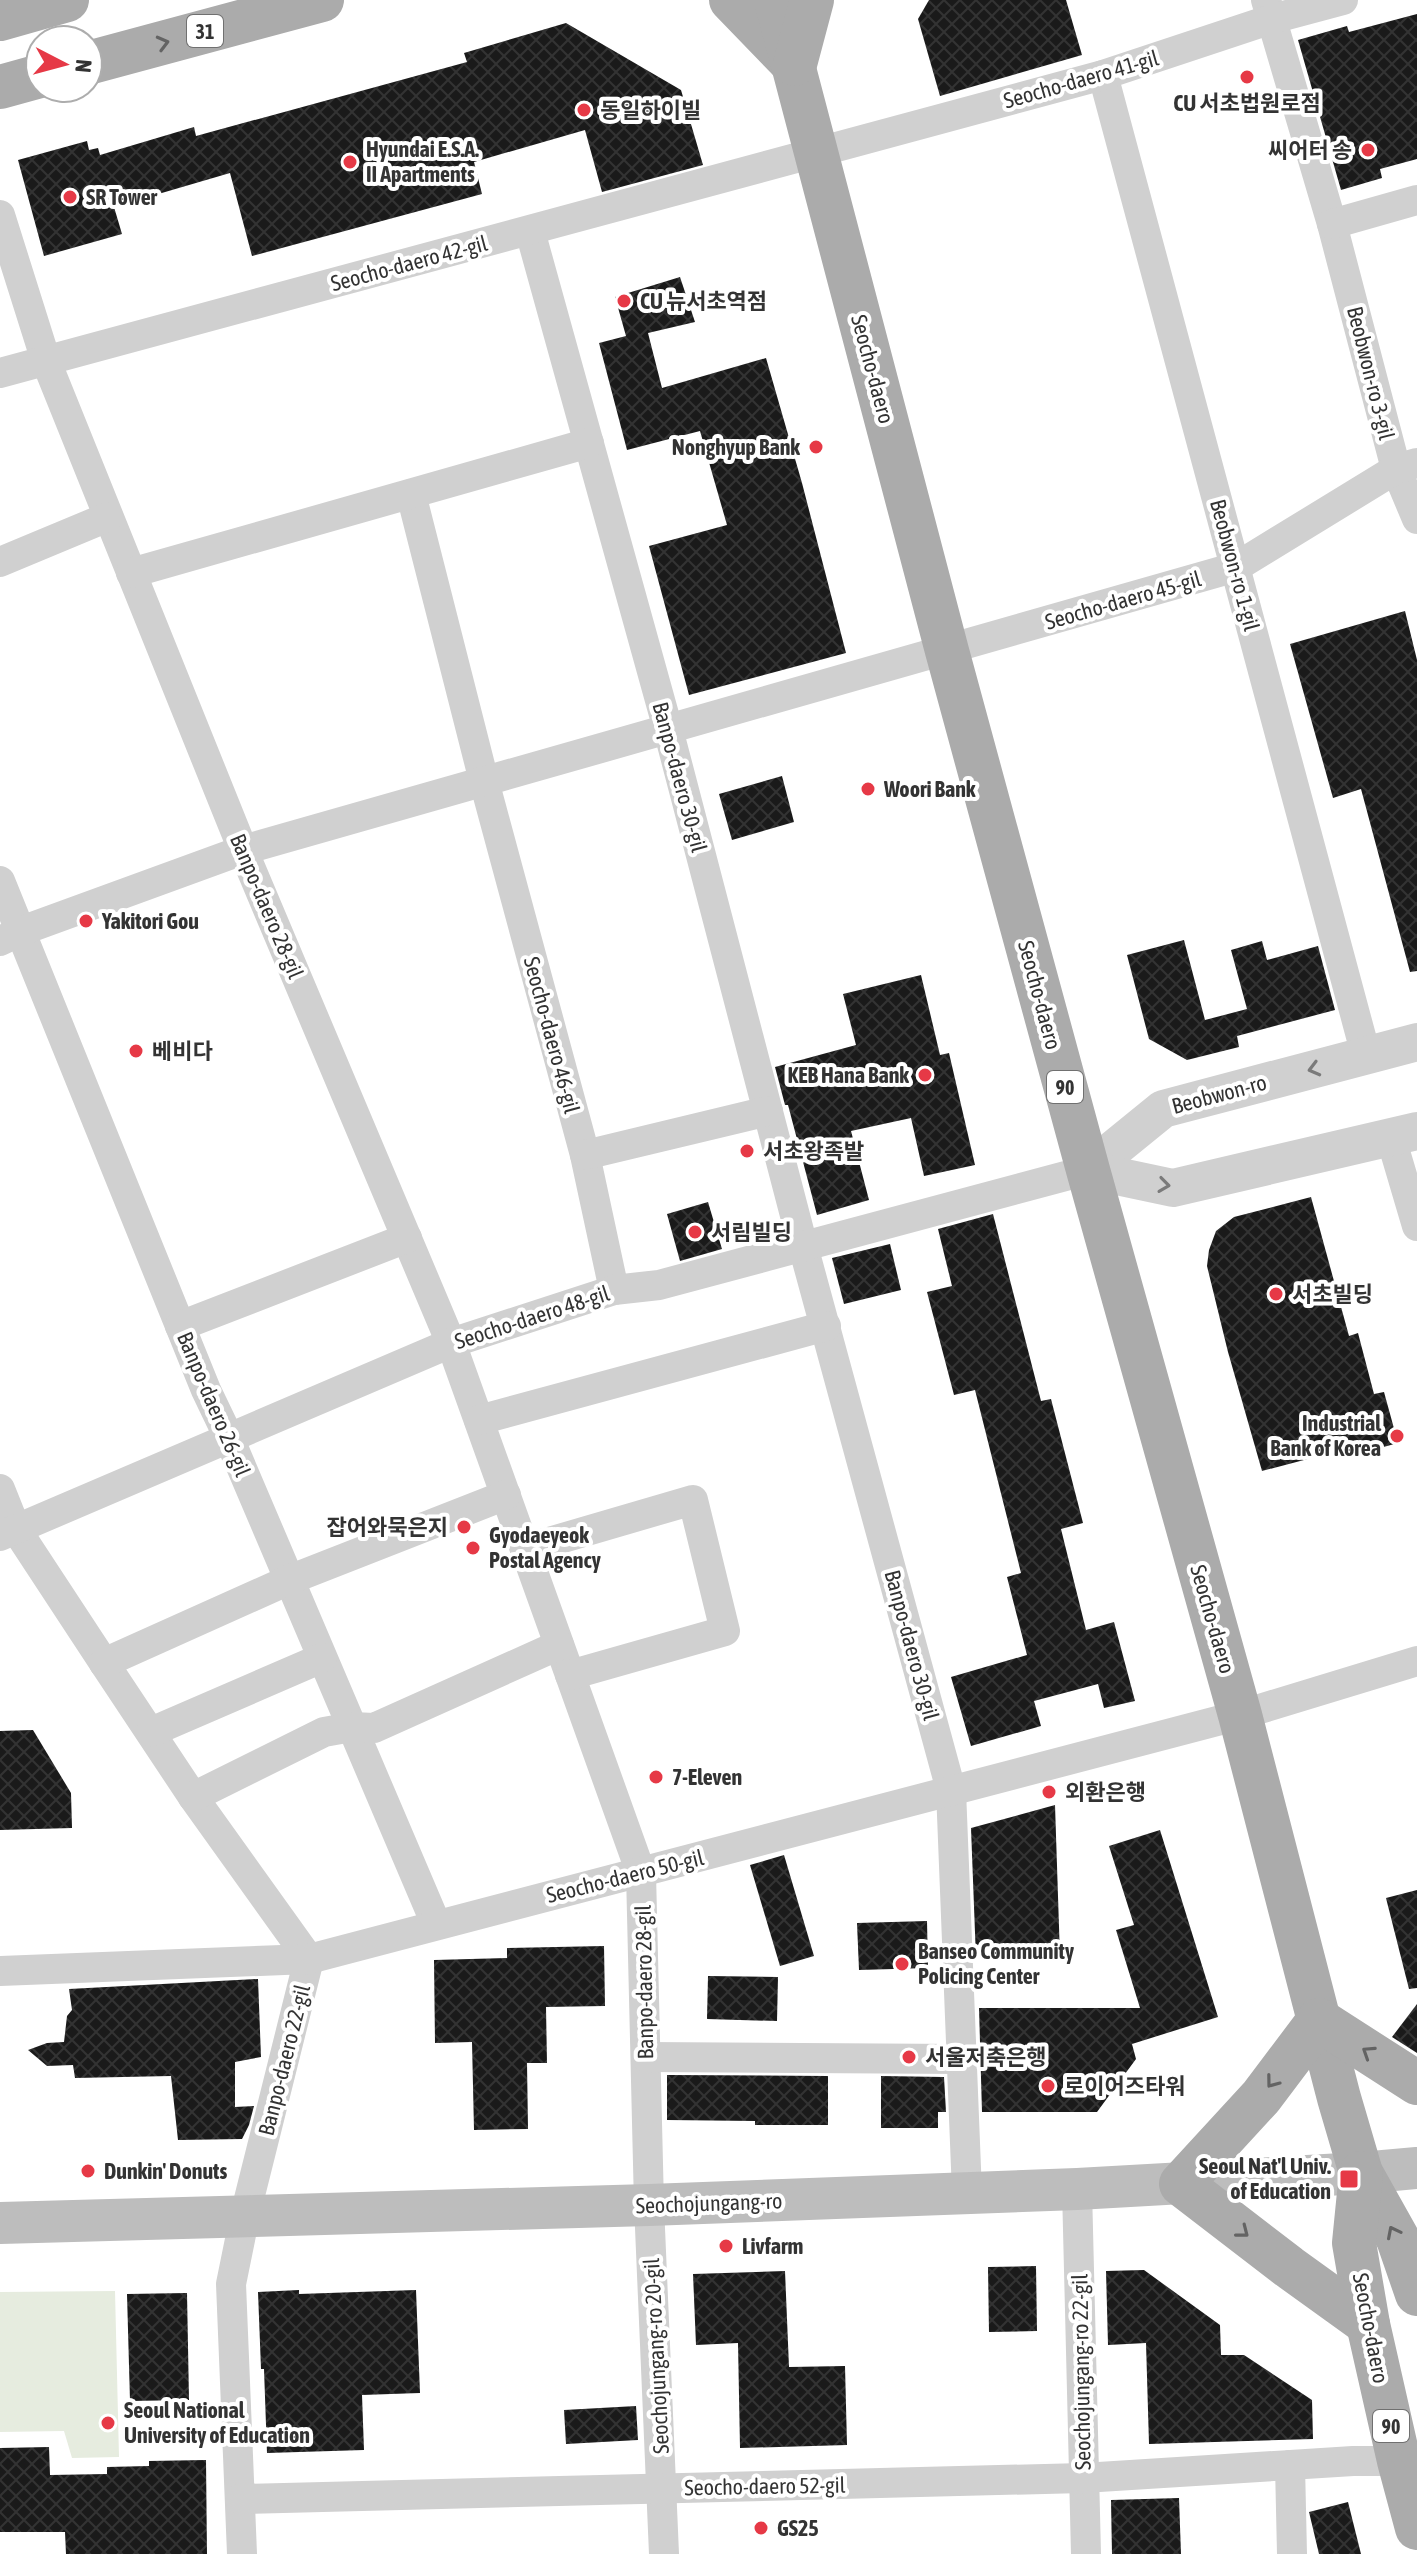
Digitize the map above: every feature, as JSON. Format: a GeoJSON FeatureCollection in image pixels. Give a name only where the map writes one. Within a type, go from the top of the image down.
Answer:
{"type":"FeatureCollection","features":[{"type":"Feature","properties":{"kind":"main road"},"geometry":{"type":"LineString","coordinates":[[0,19],[67,0]]}},
{"type":"Feature","properties":{"kind":"main road","name":"31"},"geometry":{"type":"LineString","coordinates":[[104,59],[322,0]]}},
{"type":"Feature","properties":{"kind":"main road"},"geometry":{"type":"LineString","coordinates":[[731,0],[794,66]]}},
{"type":"Feature","properties":{"kind":"main road","name":"Seocho-daero"},"geometry":{"type":"LineString","coordinates":[[776,0],[947,651],[1240,1715],[1339,2098],[1361,2173],[1398,2239],[1417,2294]]}},
{"type":"Feature","properties":{"kind":"main road"},"geometry":{"type":"LineString","coordinates":[[794,66],[812,0]]}},
{"type":"Feature","properties":{"kind":"main road"},"geometry":{"type":"LineString","coordinates":[[0,87],[24,80]]}},
{"type":"Feature","properties":{"kind":"main road"},"geometry":{"type":"LineString","coordinates":[[1368,2324],[1181,2184],[1261,2097],[1319,2020],[1417,2083]]}},
{"type":"Feature","properties":{"kind":"main road","name":"Seochojungang-ro"},"geometry":{"type":"LineString","coordinates":[[0,2223],[649,2205],[1077,2189],[1417,2168]]}},
{"type":"Feature","properties":{"kind":"main road","name":"Seocho-daero"},"geometry":{"type":"LineString","coordinates":[[1361,2173],[1354,2243],[1368,2324],[1417,2528]]}},
{"type":"Feature","properties":{"kind":"street","name":"Seocho-daero 41-gil"},"geometry":{"type":"LineString","coordinates":[[817,152],[1103,75],[1269,10],[1343,0]]}},
{"type":"Feature","properties":{"kind":"street","name":"Beobwon-ro 3-gil"},"geometry":{"type":"LineString","coordinates":[[1269,10],[1406,466],[1417,519]]}},
{"type":"Feature","properties":{"kind":"street","name":"Beobwon-ro 1-gil"},"geometry":{"type":"LineString","coordinates":[[1103,75],[1366,1055]]}},
{"type":"Feature","properties":{"kind":"street","name":"Seocho-daero 42-gil"},"geometry":{"type":"LineString","coordinates":[[0,373],[817,152]]}},
{"type":"Feature","properties":{"kind":"street"},"geometry":{"type":"LineString","coordinates":[[1332,224],[1417,200]]}},
{"type":"Feature","properties":{"kind":"street","name":"Banpo-daero 28-gil"},"geometry":{"type":"LineString","coordinates":[[0,215],[46,361],[108,517],[243,850],[451,1343],[641,1873],[649,2205]]}},
{"type":"Feature","properties":{"kind":"street","name":"Banpo-daero 30-gil"},"geometry":{"type":"LineString","coordinates":[[530,231],[668,729],[803,1246],[951,1790],[967,2193]]}},
{"type":"Feature","properties":{"kind":"street"},"geometry":{"type":"LineString","coordinates":[[131,573],[589,443]]}},
{"type":"Feature","properties":{"kind":"street","name":"Seocho-daero 45-gil"},"geometry":{"type":"LineString","coordinates":[[947,651],[1236,567],[1406,466]]}},
{"type":"Feature","properties":{"kind":"street","name":"Seocho-daero 46-gil"},"geometry":{"type":"LineString","coordinates":[[411,494],[484,781],[585,1155],[614,1290]]}},
{"type":"Feature","properties":{"kind":"street"},"geometry":{"type":"LineString","coordinates":[[0,562],[108,517]]}},
{"type":"Feature","properties":{"kind":"street"},"geometry":{"type":"LineString","coordinates":[[11,936],[243,850],[947,651]]}},
{"type":"Feature","properties":{"kind":"street","name":"Banpo-daero 26-gil"},"geometry":{"type":"LineString","coordinates":[[0,881],[11,936],[436,1924]]}},
{"type":"Feature","properties":{"kind":"street","name":"Beobwon-ro"},"geometry":{"type":"LineString","coordinates":[[1088,1170],[1163,1109],[1417,1042]]}},
{"type":"Feature","properties":{"kind":"street"},"geometry":{"type":"LineString","coordinates":[[585,1155],[768,1111]]}},
{"type":"Feature","properties":{"kind":"street"},"geometry":{"type":"LineString","coordinates":[[1088,1170],[1173,1188],[1404,1134],[1417,1226]]}},
{"type":"Feature","properties":{"kind":"street","name":"Seocho-daero 48-gil"},"geometry":{"type":"LineString","coordinates":[[8,1532],[451,1343],[614,1290],[659,1285],[1088,1170]]}},
{"type":"Feature","properties":{"kind":"street"},"geometry":{"type":"LineString","coordinates":[[180,1326],[407,1238]]}},
{"type":"Feature","properties":{"kind":"street"},"geometry":{"type":"LineString","coordinates":[[479,1420],[826,1326]]}},
{"type":"Feature","properties":{"kind":"street","name":"Banpo-daero 22-gil"},"geometry":{"type":"LineString","coordinates":[[0,1489],[8,1532],[104,1663],[193,1797],[309,1959],[245,2215],[231,2284],[242,2554]]}},
{"type":"Feature","properties":{"kind":"street"},"geometry":{"type":"LineString","coordinates":[[104,1663],[289,1580],[506,1495]]}},
{"type":"Feature","properties":{"kind":"street"},"geometry":{"type":"LineString","coordinates":[[525,1549],[693,1500],[725,1631],[570,1675]]}},
{"type":"Feature","properties":{"kind":"street"},"geometry":{"type":"LineString","coordinates":[[193,1797],[324,1732],[352,1727],[374,1728],[559,1645]]}},
{"type":"Feature","properties":{"kind":"street"},"geometry":{"type":"LineString","coordinates":[[151,1732],[322,1658]]}},
{"type":"Feature","properties":{"kind":"street","name":"Seocho-daero 50-gil"},"geometry":{"type":"LineString","coordinates":[[0,1971],[309,1959],[1240,1715],[1417,1661]]}},
{"type":"Feature","properties":{"kind":"street"},"geometry":{"type":"LineString","coordinates":[[646,2057],[961,2059]]}},
{"type":"Feature","properties":{"kind":"street","name":"Seochojungang-ro 22-gil"},"geometry":{"type":"LineString","coordinates":[[1077,2189],[1086,2554]]}},
{"type":"Feature","properties":{"kind":"street","name":"Seochojungang-ro 20-gil"},"geometry":{"type":"LineString","coordinates":[[649,2205],[664,2554]]}},
{"type":"Feature","properties":{"kind":"street","name":"Seocho-daero 52-gil"},"geometry":{"type":"LineString","coordinates":[[240,2499],[1083,2478],[1353,2461],[1399,2461]]}},
{"type":"Feature","properties":{"kind":"street"},"geometry":{"type":"LineString","coordinates":[[1290,2465],[1292,2554]]}},
{"type":"Feature","properties":{"kind":"shaded area"},"geometry":{"type":"Polygon","coordinates":[[[115,2291],[119,2457],[72,2458],[64,2431],[0,2432],[0,2292],[115,2291]]]}},
{"type":"Feature","properties":{"kind":"building"},"geometry":{"type":"Polygon","coordinates":[[[929,0],[1066,0],[1082,55],[940,96],[918,19],[929,0]]]}},
{"type":"Feature","properties":{"kind":"building"},"geometry":{"type":"Polygon","coordinates":[[[1417,14],[1417,159],[1380,169],[1382,178],[1341,190],[1298,40],[1347,26],[1349,32],[1417,14]]]}},
{"type":"Feature","properties":{"kind":"building"},"geometry":{"type":"Polygon","coordinates":[[[566,23],[681,90],[703,165],[602,192],[585,130],[474,162],[482,194],[252,256],[230,173],[114,207],[122,234],[44,256],[18,160],[87,141],[89,150],[98,148],[100,155],[194,127],[196,136],[467,62],[464,53],[566,23]]]}},
{"type":"Feature","properties":{"kind":"building"},"geometry":{"type":"Polygon","coordinates":[[[680,277],[695,322],[648,333],[662,388],[766,358],[846,653],[689,695],[649,546],[727,525],[700,431],[627,450],[599,343],[626,336],[615,297],[680,277]]]}},
{"type":"Feature","properties":{"kind":"building"},"geometry":{"type":"Polygon","coordinates":[[[1405,611],[1417,660],[1417,971],[1410,972],[1361,789],[1333,798],[1290,644],[1405,611]]]}},
{"type":"Feature","properties":{"kind":"building"},"geometry":{"type":"Polygon","coordinates":[[[782,776],[794,822],[732,840],[719,794],[782,776]]]}},
{"type":"Feature","properties":{"kind":"building"},"geometry":{"type":"Polygon","coordinates":[[[1184,940],[1205,1020],[1247,1009],[1231,950],[1262,941],[1267,960],[1318,946],[1335,1010],[1237,1036],[1239,1047],[1187,1060],[1149,1039],[1127,955],[1184,940]]]}},
{"type":"Feature","properties":{"kind":"building"},"geometry":{"type":"Polygon","coordinates":[[[921,975],[940,1055],[949,1053],[975,1165],[924,1176],[911,1118],[851,1131],[869,1200],[817,1215],[775,1067],[856,1045],[843,994],[921,975]]]}},
{"type":"Feature","properties":{"kind":"building"},"geometry":{"type":"Polygon","coordinates":[[[1311,1197],[1349,1336],[1358,1333],[1374,1394],[1384,1392],[1398,1443],[1340,1459],[1338,1451],[1262,1471],[1207,1266],[1209,1250],[1216,1231],[1234,1217],[1311,1197]]]}},
{"type":"Feature","properties":{"kind":"building","name":"서림빌딩"},"geometry":{"type":"Polygon","coordinates":[[[708,1202],[722,1249],[680,1261],[667,1214],[708,1202]]]}},
{"type":"Feature","properties":{"kind":"building"},"geometry":{"type":"Polygon","coordinates":[[[993,1214],[1041,1401],[1051,1399],[1083,1523],[1061,1529],[1086,1630],[1114,1622],[1135,1701],[1104,1708],[1098,1684],[1034,1701],[1041,1726],[971,1746],[951,1677],[1027,1655],[1007,1577],[1021,1573],[975,1390],[954,1395],[927,1292],[952,1286],[938,1229],[993,1214]]]}},
{"type":"Feature","properties":{"kind":"building"},"geometry":{"type":"Polygon","coordinates":[[[890,1244],[901,1290],[844,1304],[832,1258],[890,1244]]]}},
{"type":"Feature","properties":{"kind":"building"},"geometry":{"type":"Polygon","coordinates":[[[33,1730],[71,1793],[72,1828],[0,1830],[0,1731],[33,1730]]]}},
{"type":"Feature","properties":{"kind":"building"},"geometry":{"type":"Polygon","coordinates":[[[1055,1805],[1060,1957],[976,1959],[971,1828],[1055,1805]]]}},
{"type":"Feature","properties":{"kind":"building"},"geometry":{"type":"Polygon","coordinates":[[[1160,1830],[1218,2017],[1132,2044],[1136,2059],[1097,2112],[982,2112],[979,2008],[1140,2008],[1116,1930],[1134,1925],[1109,1846],[1160,1830]]]}},
{"type":"Feature","properties":{"kind":"building"},"geometry":{"type":"Polygon","coordinates":[[[784,1855],[814,1956],[780,1966],[750,1865],[784,1855]]]}},
{"type":"Feature","properties":{"kind":"building"},"geometry":{"type":"Polygon","coordinates":[[[1417,1890],[1417,1988],[1409,1989],[1386,1898],[1417,1890]]]}},
{"type":"Feature","properties":{"kind":"building"},"geometry":{"type":"Polygon","coordinates":[[[927,1921],[928,1968],[859,1970],[857,1923],[927,1921]]]}},
{"type":"Feature","properties":{"kind":"building"},"geometry":{"type":"Polygon","coordinates":[[[604,1946],[605,2006],[546,2007],[547,2063],[527,2063],[528,2129],[474,2130],[472,2042],[435,2043],[434,1960],[507,1958],[507,1948],[604,1946]]]}},
{"type":"Feature","properties":{"kind":"building"},"geometry":{"type":"Polygon","coordinates":[[[708,1976],[778,1977],[777,2021],[707,2019],[708,1976]]]}},
{"type":"Feature","properties":{"kind":"building"},"geometry":{"type":"Polygon","coordinates":[[[258,1979],[261,2057],[235,2062],[235,2107],[254,2106],[242,2139],[178,2140],[171,2076],[75,2078],[73,2065],[47,2066],[28,2050],[47,2043],[64,2042],[67,2016],[72,2010],[69,1989],[258,1979]]]}},
{"type":"Feature","properties":{"kind":"building"},"geometry":{"type":"Polygon","coordinates":[[[1417,2004],[1417,2053],[1392,2037],[1417,2004]]]}},
{"type":"Feature","properties":{"kind":"building"},"geometry":{"type":"Polygon","coordinates":[[[667,2075],[828,2076],[828,2125],[667,2120],[667,2075]]]}},
{"type":"Feature","properties":{"kind":"building"},"geometry":{"type":"Polygon","coordinates":[[[881,2076],[944,2077],[946,2112],[938,2112],[938,2128],[881,2128],[881,2076]]]}},
{"type":"Feature","properties":{"kind":"building"},"geometry":{"type":"Polygon","coordinates":[[[1036,2266],[1037,2331],[989,2332],[988,2267],[1036,2266]]]}},
{"type":"Feature","properties":{"kind":"building"},"geometry":{"type":"Polygon","coordinates":[[[1144,2270],[1220,2325],[1221,2355],[1244,2355],[1312,2400],[1313,2439],[1149,2444],[1146,2343],[1108,2345],[1106,2271],[1144,2270]]]}},
{"type":"Feature","properties":{"kind":"building"},"geometry":{"type":"Polygon","coordinates":[[[785,2271],[789,2367],[845,2366],[847,2445],[740,2448],[738,2343],[696,2345],[693,2274],[785,2271]]]}},
{"type":"Feature","properties":{"kind":"building"},"geometry":{"type":"Polygon","coordinates":[[[299,2290],[299,2294],[416,2290],[420,2393],[362,2395],[364,2450],[267,2453],[258,2292],[299,2290]]]}},
{"type":"Feature","properties":{"kind":"building"},"geometry":{"type":"Polygon","coordinates":[[[187,2293],[189,2400],[130,2401],[127,2294],[187,2293]]]}},
{"type":"Feature","properties":{"kind":"building"},"geometry":{"type":"Polygon","coordinates":[[[636,2406],[638,2440],[566,2444],[564,2410],[636,2406]]]}},
{"type":"Feature","properties":{"kind":"building"},"geometry":{"type":"Polygon","coordinates":[[[49,2447],[50,2475],[107,2474],[107,2467],[149,2466],[149,2461],[206,2460],[207,2554],[66,2554],[65,2532],[0,2532],[0,2448],[49,2447]]]}},
{"type":"Feature","properties":{"kind":"building"},"geometry":{"type":"Polygon","coordinates":[[[1179,2498],[1181,2554],[1112,2554],[1111,2500],[1179,2498]]]}},
{"type":"Feature","properties":{"kind":"building"},"geometry":{"type":"Polygon","coordinates":[[[1348,2502],[1361,2554],[1319,2554],[1309,2512],[1348,2502]]]}},
{"type":"Feature","properties":{"kind":"place","name":"CU 서초법원로점"},"geometry":{"type":"Point","coordinates":[1247,77]}},
{"type":"Feature","properties":{"kind":"place","name":"동일하이빌"},"geometry":{"type":"Point","coordinates":[584,110]}},
{"type":"Feature","properties":{"kind":"place","name":"씨어터 송"},"geometry":{"type":"Point","coordinates":[1368,150]}},
{"type":"Feature","properties":{"kind":"place","name":"Hyundai E.S.A. II Apartments"},"geometry":{"type":"Point","coordinates":[350,162]}},
{"type":"Feature","properties":{"kind":"place","name":"SR Tower"},"geometry":{"type":"Point","coordinates":[70,197]}},
{"type":"Feature","properties":{"kind":"place","name":"CU 뉴서초역점"},"geometry":{"type":"Point","coordinates":[624,301]}},
{"type":"Feature","properties":{"kind":"place","name":"Nonghyup Bank"},"geometry":{"type":"Point","coordinates":[816,447]}},
{"type":"Feature","properties":{"kind":"place","name":"Woori Bank"},"geometry":{"type":"Point","coordinates":[868,789]}},
{"type":"Feature","properties":{"kind":"place","name":"Yakitori Gou"},"geometry":{"type":"Point","coordinates":[86,921]}},
{"type":"Feature","properties":{"kind":"place","name":"베비다"},"geometry":{"type":"Point","coordinates":[136,1051]}},
{"type":"Feature","properties":{"kind":"place","name":"KEB Hana Bank"},"geometry":{"type":"Point","coordinates":[925,1075]}},
{"type":"Feature","properties":{"kind":"place","name":"서초왕족발"},"geometry":{"type":"Point","coordinates":[747,1151]}},
{"type":"Feature","properties":{"kind":"place","name":"서림빌딩"},"geometry":{"type":"Point","coordinates":[695,1232]}},
{"type":"Feature","properties":{"kind":"place","name":"서초빌딩"},"geometry":{"type":"Point","coordinates":[1276,1294]}},
{"type":"Feature","properties":{"kind":"place","name":"Industrial Bank of Korea"},"geometry":{"type":"Point","coordinates":[1397,1436]}},
{"type":"Feature","properties":{"kind":"place","name":"잡어와묵은지"},"geometry":{"type":"Point","coordinates":[464,1527]}},
{"type":"Feature","properties":{"kind":"place","name":"Gyodaeyeok Postal Agency"},"geometry":{"type":"Point","coordinates":[473,1548]}},
{"type":"Feature","properties":{"kind":"place","name":"7-Eleven"},"geometry":{"type":"Point","coordinates":[656,1777]}},
{"type":"Feature","properties":{"kind":"place","name":"외환은행"},"geometry":{"type":"Point","coordinates":[1049,1792]}},
{"type":"Feature","properties":{"kind":"place","name":"Banseo Community Policing Center"},"geometry":{"type":"Point","coordinates":[902,1964]}},
{"type":"Feature","properties":{"kind":"place","name":"서울저축은행"},"geometry":{"type":"Point","coordinates":[909,2057]}},
{"type":"Feature","properties":{"kind":"place","name":"로이어즈타워"},"geometry":{"type":"Point","coordinates":[1048,2086]}},
{"type":"Feature","properties":{"kind":"place","name":"Dunkin' Donuts"},"geometry":{"type":"Point","coordinates":[88,2171]}},
{"type":"Feature","properties":{"kind":"place","name":"Seoul Nat'l Univ. of Education"},"geometry":{"type":"Point","coordinates":[1349,2179]}},
{"type":"Feature","properties":{"kind":"place","name":"Livfarm"},"geometry":{"type":"Point","coordinates":[726,2246]}},
{"type":"Feature","properties":{"kind":"place","name":"Seoul National University of Education"},"geometry":{"type":"Point","coordinates":[108,2423]}},
{"type":"Feature","properties":{"kind":"place","name":"GS25"},"geometry":{"type":"Point","coordinates":[761,2528]}}]}
